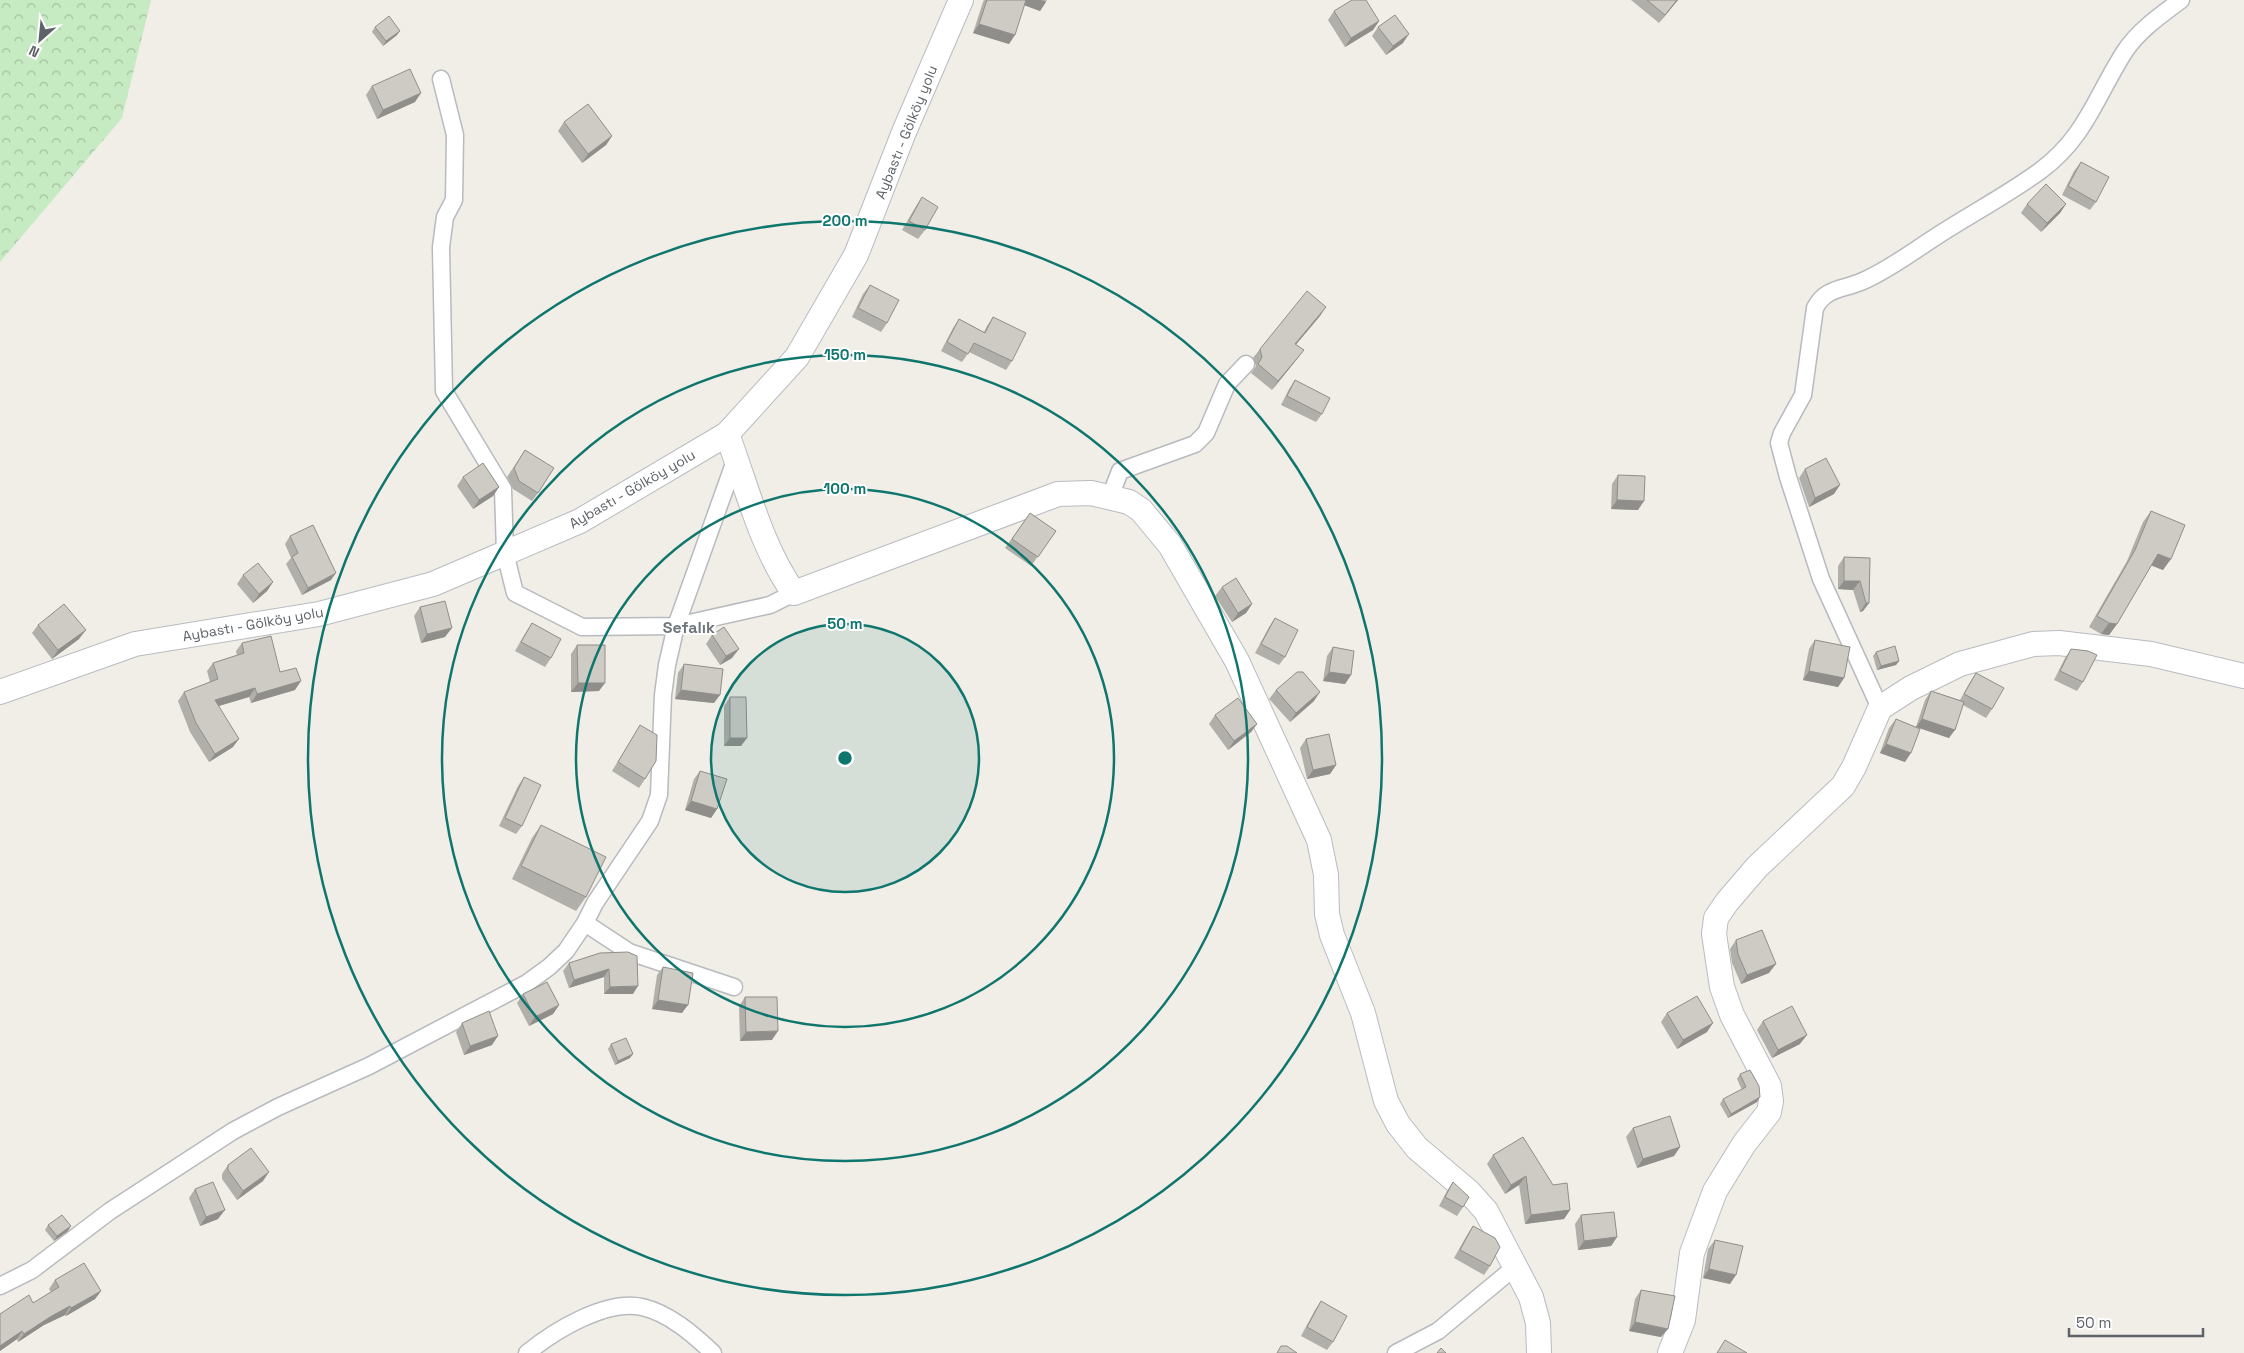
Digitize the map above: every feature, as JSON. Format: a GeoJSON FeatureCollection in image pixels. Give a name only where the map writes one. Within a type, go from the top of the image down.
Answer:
{"type":"FeatureCollection","features":[{"type":"Feature","properties":{"kind":"street","name":"Aybastı - Gölköy yolu"},"geometry":{"type":"LineString","coordinates":[[0,692],[135,644],[319,614],[432,584],[580,521],[727,434],[797,357],[856,256],[904,132],[962,0]]}},
{"type":"Feature","properties":{"kind":"street"},"geometry":{"type":"LineString","coordinates":[[1880,708],[1821,579],[1779,443],[1782,433],[1803,395],[1815,308],[1820,297],[1829,292],[1861,282],[1893,266],[2040,171],[2060,155],[2079,132],[2126,50],[2142,30],[2181,0]]}},
{"type":"Feature","properties":{"kind":"street"},"geometry":{"type":"LineString","coordinates":[[442,79],[455,135],[454,200],[445,217],[441,248],[444,391],[503,489],[505,553],[515,593],[582,627],[676,626],[770,605],[794,593],[1058,494],[1091,493],[1129,502],[1141,510],[1170,545],[1237,662],[1305,806],[1319,840],[1326,875],[1327,914],[1332,935],[1363,1013],[1386,1101],[1398,1124],[1417,1148],[1469,1192],[1486,1211],[1531,1297],[1538,1323],[1539,1353]]}},
{"type":"Feature","properties":{"kind":"street"},"geometry":{"type":"LineString","coordinates":[[1110,497],[1120,471],[1195,444],[1201,439],[1206,433],[1227,384],[1246,364]]}},
{"type":"Feature","properties":{"kind":"street"},"geometry":{"type":"LineString","coordinates":[[727,434],[772,554],[781,575],[794,593]]}},
{"type":"Feature","properties":{"kind":"street"},"geometry":{"type":"LineString","coordinates":[[0,1286],[32,1270],[110,1211],[233,1131],[278,1107],[369,1066],[527,983],[549,968],[566,951],[585,923],[595,903],[650,821],[659,795],[663,695],[667,664],[676,626],[736,458]]}},
{"type":"Feature","properties":{"kind":"street"},"geometry":{"type":"LineString","coordinates":[[1670,1353],[1683,1320],[1692,1253],[1715,1191],[1744,1144],[1769,1112],[1771,1101],[1769,1086],[1732,1015],[1722,988],[1714,934],[1716,918],[1757,867],[1843,786],[1854,767],[1880,708],[1911,688],[1960,664],[2034,644],[2059,643],[2151,654],[2244,676]]}},
{"type":"Feature","properties":{"kind":"street"},"geometry":{"type":"LineString","coordinates":[[585,923],[629,952],[734,987]]}},
{"type":"Feature","properties":{"kind":"street"},"geometry":{"type":"LineString","coordinates":[[1396,1353],[1438,1331],[1515,1267]]}},
{"type":"Feature","properties":{"kind":"street"},"geometry":{"type":"LineString","coordinates":[[527,1353],[558,1330],[604,1310],[626,1306],[643,1307],[665,1316],[695,1336],[713,1353]]}},
{"type":"Feature","properties":{"kind":"green space"},"geometry":{"type":"Polygon","coordinates":[[[0,0],[151,0],[122,118],[0,262],[0,0]]]}},
{"type":"Feature","properties":{"kind":"building"},"geometry":{"type":"Polygon","coordinates":[[[987,0],[1026,0],[1015,35],[979,24],[987,0]]]}},
{"type":"Feature","properties":{"kind":"building"},"geometry":{"type":"Polygon","coordinates":[[[1352,0],[1366,0],[1379,21],[1351,38],[1334,11],[1352,0]]]}},
{"type":"Feature","properties":{"kind":"building"},"geometry":{"type":"Polygon","coordinates":[[[1647,0],[1677,0],[1665,15],[1647,0]]]}},
{"type":"Feature","properties":{"kind":"building"},"geometry":{"type":"Polygon","coordinates":[[[1395,15],[1409,34],[1393,46],[1378,27],[1395,15]]]}},
{"type":"Feature","properties":{"kind":"building"},"geometry":{"type":"Polygon","coordinates":[[[389,16],[400,31],[386,41],[375,27],[389,16]]]}},
{"type":"Feature","properties":{"kind":"building"},"geometry":{"type":"Polygon","coordinates":[[[410,69],[421,93],[383,110],[372,86],[410,69]]]}},
{"type":"Feature","properties":{"kind":"building"},"geometry":{"type":"Polygon","coordinates":[[[588,104],[612,136],[588,154],[564,122],[588,104]]]}},
{"type":"Feature","properties":{"kind":"building"},"geometry":{"type":"Polygon","coordinates":[[[2081,162],[2109,177],[2096,202],[2068,186],[2081,162]]]}},
{"type":"Feature","properties":{"kind":"building"},"geometry":{"type":"Polygon","coordinates":[[[2046,184],[2066,204],[2047,223],[2027,204],[2046,184]]]}},
{"type":"Feature","properties":{"kind":"building"},"geometry":{"type":"Polygon","coordinates":[[[922,197],[938,207],[925,230],[909,221],[922,197]]]}},
{"type":"Feature","properties":{"kind":"building"},"geometry":{"type":"Polygon","coordinates":[[[870,285],[899,300],[887,323],[858,308],[870,285]]]}},
{"type":"Feature","properties":{"kind":"building"},"geometry":{"type":"Polygon","coordinates":[[[1307,291],[1326,307],[1295,344],[1304,350],[1278,381],[1258,364],[1262,357],[1260,349],[1307,291]]]}},
{"type":"Feature","properties":{"kind":"building"},"geometry":{"type":"Polygon","coordinates":[[[993,317],[1026,333],[1012,361],[974,343],[968,354],[947,342],[959,319],[985,333],[993,317]]]}},
{"type":"Feature","properties":{"kind":"building"},"geometry":{"type":"Polygon","coordinates":[[[1295,380],[1330,398],[1322,414],[1287,396],[1295,380]]]}},
{"type":"Feature","properties":{"kind":"building"},"geometry":{"type":"Polygon","coordinates":[[[525,450],[554,468],[538,493],[519,481],[514,468],[525,450]]]}},
{"type":"Feature","properties":{"kind":"building"},"geometry":{"type":"Polygon","coordinates":[[[1826,458],[1840,485],[1815,498],[1805,469],[1826,458]]]}},
{"type":"Feature","properties":{"kind":"building"},"geometry":{"type":"Polygon","coordinates":[[[483,463],[499,487],[479,500],[463,477],[483,463]]]}},
{"type":"Feature","properties":{"kind":"building"},"geometry":{"type":"Polygon","coordinates":[[[1618,475],[1645,476],[1644,501],[1617,500],[1618,475]]]}},
{"type":"Feature","properties":{"kind":"building"},"geometry":{"type":"Polygon","coordinates":[[[2151,511],[2185,525],[2171,559],[2158,554],[2117,624],[2109,623],[2097,616],[2135,550],[2151,511]]]}},
{"type":"Feature","properties":{"kind":"building"},"geometry":{"type":"Polygon","coordinates":[[[1030,513],[1056,531],[1038,557],[1012,539],[1030,513]]]}},
{"type":"Feature","properties":{"kind":"building"},"geometry":{"type":"Polygon","coordinates":[[[313,525],[336,573],[308,588],[292,557],[298,553],[290,536],[313,525]]]}},
{"type":"Feature","properties":{"kind":"building"},"geometry":{"type":"Polygon","coordinates":[[[1844,557],[1870,558],[1869,603],[1866,603],[1860,581],[1844,581],[1844,557]]]}},
{"type":"Feature","properties":{"kind":"building"},"geometry":{"type":"Polygon","coordinates":[[[258,563],[273,582],[259,594],[243,575],[258,563]]]}},
{"type":"Feature","properties":{"kind":"building"},"geometry":{"type":"Polygon","coordinates":[[[1236,578],[1252,604],[1238,613],[1222,587],[1236,578]]]}},
{"type":"Feature","properties":{"kind":"building"},"geometry":{"type":"Polygon","coordinates":[[[445,601],[452,628],[427,634],[420,607],[445,601]]]}},
{"type":"Feature","properties":{"kind":"building"},"geometry":{"type":"Polygon","coordinates":[[[64,604],[86,630],[58,650],[38,625],[64,604]]]}},
{"type":"Feature","properties":{"kind":"building"},"geometry":{"type":"Polygon","coordinates":[[[1275,618],[1298,630],[1285,657],[1261,644],[1275,618]]]}},
{"type":"Feature","properties":{"kind":"building"},"geometry":{"type":"Polygon","coordinates":[[[532,623],[561,639],[551,658],[521,642],[532,623]]]}},
{"type":"Feature","properties":{"kind":"building"},"geometry":{"type":"Polygon","coordinates":[[[724,627],[739,649],[726,656],[712,635],[724,627]]]}},
{"type":"Feature","properties":{"kind":"building"},"geometry":{"type":"Polygon","coordinates":[[[271,636],[280,672],[296,668],[301,681],[257,694],[255,688],[215,700],[239,739],[215,754],[196,723],[184,692],[218,679],[213,663],[244,653],[242,643],[271,636]]]}},
{"type":"Feature","properties":{"kind":"building"},"geometry":{"type":"Polygon","coordinates":[[[1815,640],[1850,647],[1844,678],[1809,671],[1815,640]]]}},
{"type":"Feature","properties":{"kind":"building"},"geometry":{"type":"Polygon","coordinates":[[[577,645],[605,645],[605,683],[578,683],[577,645]]]}},
{"type":"Feature","properties":{"kind":"building"},"geometry":{"type":"Polygon","coordinates":[[[1895,646],[1899,661],[1881,666],[1876,652],[1895,646]]]}},
{"type":"Feature","properties":{"kind":"building"},"geometry":{"type":"Polygon","coordinates":[[[1333,647],[1354,651],[1351,675],[1329,672],[1333,647]]]}},
{"type":"Feature","properties":{"kind":"building"},"geometry":{"type":"Polygon","coordinates":[[[2071,649],[2088,651],[2097,655],[2083,682],[2060,671],[2071,649]]]}},
{"type":"Feature","properties":{"kind":"building"},"geometry":{"type":"Polygon","coordinates":[[[684,664],[723,669],[720,695],[681,690],[684,664]]]}},
{"type":"Feature","properties":{"kind":"building"},"geometry":{"type":"Polygon","coordinates":[[[1297,672],[1303,672],[1320,692],[1296,713],[1276,690],[1297,672]]]}},
{"type":"Feature","properties":{"kind":"building"},"geometry":{"type":"Polygon","coordinates":[[[1976,673],[2004,688],[1992,709],[1964,694],[1976,673]]]}},
{"type":"Feature","properties":{"kind":"building"},"geometry":{"type":"Polygon","coordinates":[[[1931,691],[1964,702],[1955,730],[1922,719],[1931,691]]]}},
{"type":"Feature","properties":{"kind":"building"},"geometry":{"type":"Polygon","coordinates":[[[730,697],[746,697],[747,738],[730,738],[730,697]]]}},
{"type":"Feature","properties":{"kind":"building"},"geometry":{"type":"Polygon","coordinates":[[[1238,698],[1257,724],[1234,741],[1215,715],[1238,698]]]}},
{"type":"Feature","properties":{"kind":"building"},"geometry":{"type":"Polygon","coordinates":[[[1896,719],[1920,729],[1911,753],[1886,744],[1896,719]]]}},
{"type":"Feature","properties":{"kind":"building"},"geometry":{"type":"Polygon","coordinates":[[[640,725],[657,735],[656,761],[645,779],[618,762],[640,725]]]}},
{"type":"Feature","properties":{"kind":"building"},"geometry":{"type":"Polygon","coordinates":[[[1329,734],[1336,765],[1313,770],[1306,739],[1329,734]]]}},
{"type":"Feature","properties":{"kind":"building"},"geometry":{"type":"Polygon","coordinates":[[[700,771],[727,779],[717,809],[691,801],[700,771]]]}},
{"type":"Feature","properties":{"kind":"building"},"geometry":{"type":"Polygon","coordinates":[[[524,777],[541,785],[522,826],[505,818],[524,777]]]}},
{"type":"Feature","properties":{"kind":"building"},"geometry":{"type":"Polygon","coordinates":[[[541,825],[606,857],[586,897],[521,866],[541,825]]]}},
{"type":"Feature","properties":{"kind":"building"},"geometry":{"type":"Polygon","coordinates":[[[1762,930],[1776,964],[1747,975],[1738,954],[1736,940],[1762,930]]]}},
{"type":"Feature","properties":{"kind":"building"},"geometry":{"type":"Polygon","coordinates":[[[628,952],[637,956],[638,986],[610,987],[609,969],[574,980],[569,963],[600,953],[628,952]]]}},
{"type":"Feature","properties":{"kind":"building"},"geometry":{"type":"Polygon","coordinates":[[[663,967],[693,973],[688,1005],[658,1000],[663,967]]]}},
{"type":"Feature","properties":{"kind":"building"},"geometry":{"type":"Polygon","coordinates":[[[547,982],[559,1005],[535,1017],[523,994],[547,982]]]}},
{"type":"Feature","properties":{"kind":"building"},"geometry":{"type":"Polygon","coordinates":[[[1697,996],[1713,1023],[1683,1040],[1667,1013],[1697,996]]]}},
{"type":"Feature","properties":{"kind":"building"},"geometry":{"type":"Polygon","coordinates":[[[745,997],[777,997],[778,1031],[746,1032],[745,997]]]}},
{"type":"Feature","properties":{"kind":"building"},"geometry":{"type":"Polygon","coordinates":[[[1792,1006],[1807,1035],[1778,1050],[1763,1021],[1792,1006]]]}},
{"type":"Feature","properties":{"kind":"building"},"geometry":{"type":"Polygon","coordinates":[[[489,1011],[498,1036],[470,1046],[462,1023],[489,1011]]]}},
{"type":"Feature","properties":{"kind":"building"},"geometry":{"type":"Polygon","coordinates":[[[626,1038],[633,1054],[618,1061],[611,1044],[626,1038]]]}},
{"type":"Feature","properties":{"kind":"building"},"geometry":{"type":"Polygon","coordinates":[[[1750,1070],[1759,1086],[1760,1097],[1731,1114],[1723,1099],[1746,1087],[1740,1074],[1750,1070]]]}},
{"type":"Feature","properties":{"kind":"building"},"geometry":{"type":"Polygon","coordinates":[[[1670,1116],[1680,1147],[1643,1159],[1633,1128],[1670,1116]]]}},
{"type":"Feature","properties":{"kind":"building"},"geometry":{"type":"Polygon","coordinates":[[[1523,1137],[1553,1185],[1567,1183],[1570,1210],[1531,1215],[1526,1176],[1511,1185],[1493,1155],[1523,1137]]]}},
{"type":"Feature","properties":{"kind":"building"},"geometry":{"type":"Polygon","coordinates":[[[251,1148],[269,1172],[243,1191],[228,1170],[228,1165],[251,1148]]]}},
{"type":"Feature","properties":{"kind":"building"},"geometry":{"type":"Polygon","coordinates":[[[213,1182],[225,1210],[206,1217],[195,1189],[213,1182]]]}},
{"type":"Feature","properties":{"kind":"building"},"geometry":{"type":"Polygon","coordinates":[[[1453,1182],[1469,1197],[1463,1207],[1445,1197],[1453,1182]]]}},
{"type":"Feature","properties":{"kind":"building"},"geometry":{"type":"Polygon","coordinates":[[[1614,1212],[1617,1237],[1584,1241],[1581,1215],[1614,1212]]]}},
{"type":"Feature","properties":{"kind":"building"},"geometry":{"type":"Polygon","coordinates":[[[62,1215],[71,1226],[57,1236],[48,1225],[62,1215]]]}},
{"type":"Feature","properties":{"kind":"building"},"geometry":{"type":"Polygon","coordinates":[[[1473,1226],[1495,1238],[1500,1247],[1490,1266],[1460,1250],[1473,1226]]]}},
{"type":"Feature","properties":{"kind":"building"},"geometry":{"type":"Polygon","coordinates":[[[1715,1240],[1743,1246],[1736,1275],[1709,1269],[1715,1240]]]}},
{"type":"Feature","properties":{"kind":"building"},"geometry":{"type":"Polygon","coordinates":[[[84,1263],[101,1291],[71,1308],[70,1306],[50,1317],[24,1334],[22,1331],[0,1346],[0,1314],[29,1295],[33,1303],[59,1287],[55,1280],[84,1263]]]}},
{"type":"Feature","properties":{"kind":"building"},"geometry":{"type":"Polygon","coordinates":[[[1641,1290],[1675,1296],[1668,1329],[1635,1322],[1641,1290]]]}},
{"type":"Feature","properties":{"kind":"building"},"geometry":{"type":"Polygon","coordinates":[[[1321,1301],[1347,1316],[1333,1342],[1307,1327],[1321,1301]]]}},
{"type":"Feature","properties":{"kind":"building"},"geometry":{"type":"Polygon","coordinates":[[[1725,1340],[1747,1353],[1717,1353],[1725,1340]]]}},
{"type":"Feature","properties":{"kind":"building"},"geometry":{"type":"Polygon","coordinates":[[[1281,1346],[1287,1346],[1297,1353],[1277,1353],[1281,1346]]]}},
{"type":"Feature","properties":{"kind":"building"},"geometry":{"type":"Polygon","coordinates":[[[1441,1348],[1446,1353],[1437,1353],[1441,1348]]]}},
{"type":"Feature","properties":{"kind":"district","name":"Sefalık"},"geometry":{"type":"Point","coordinates":[689,627]}}]}
